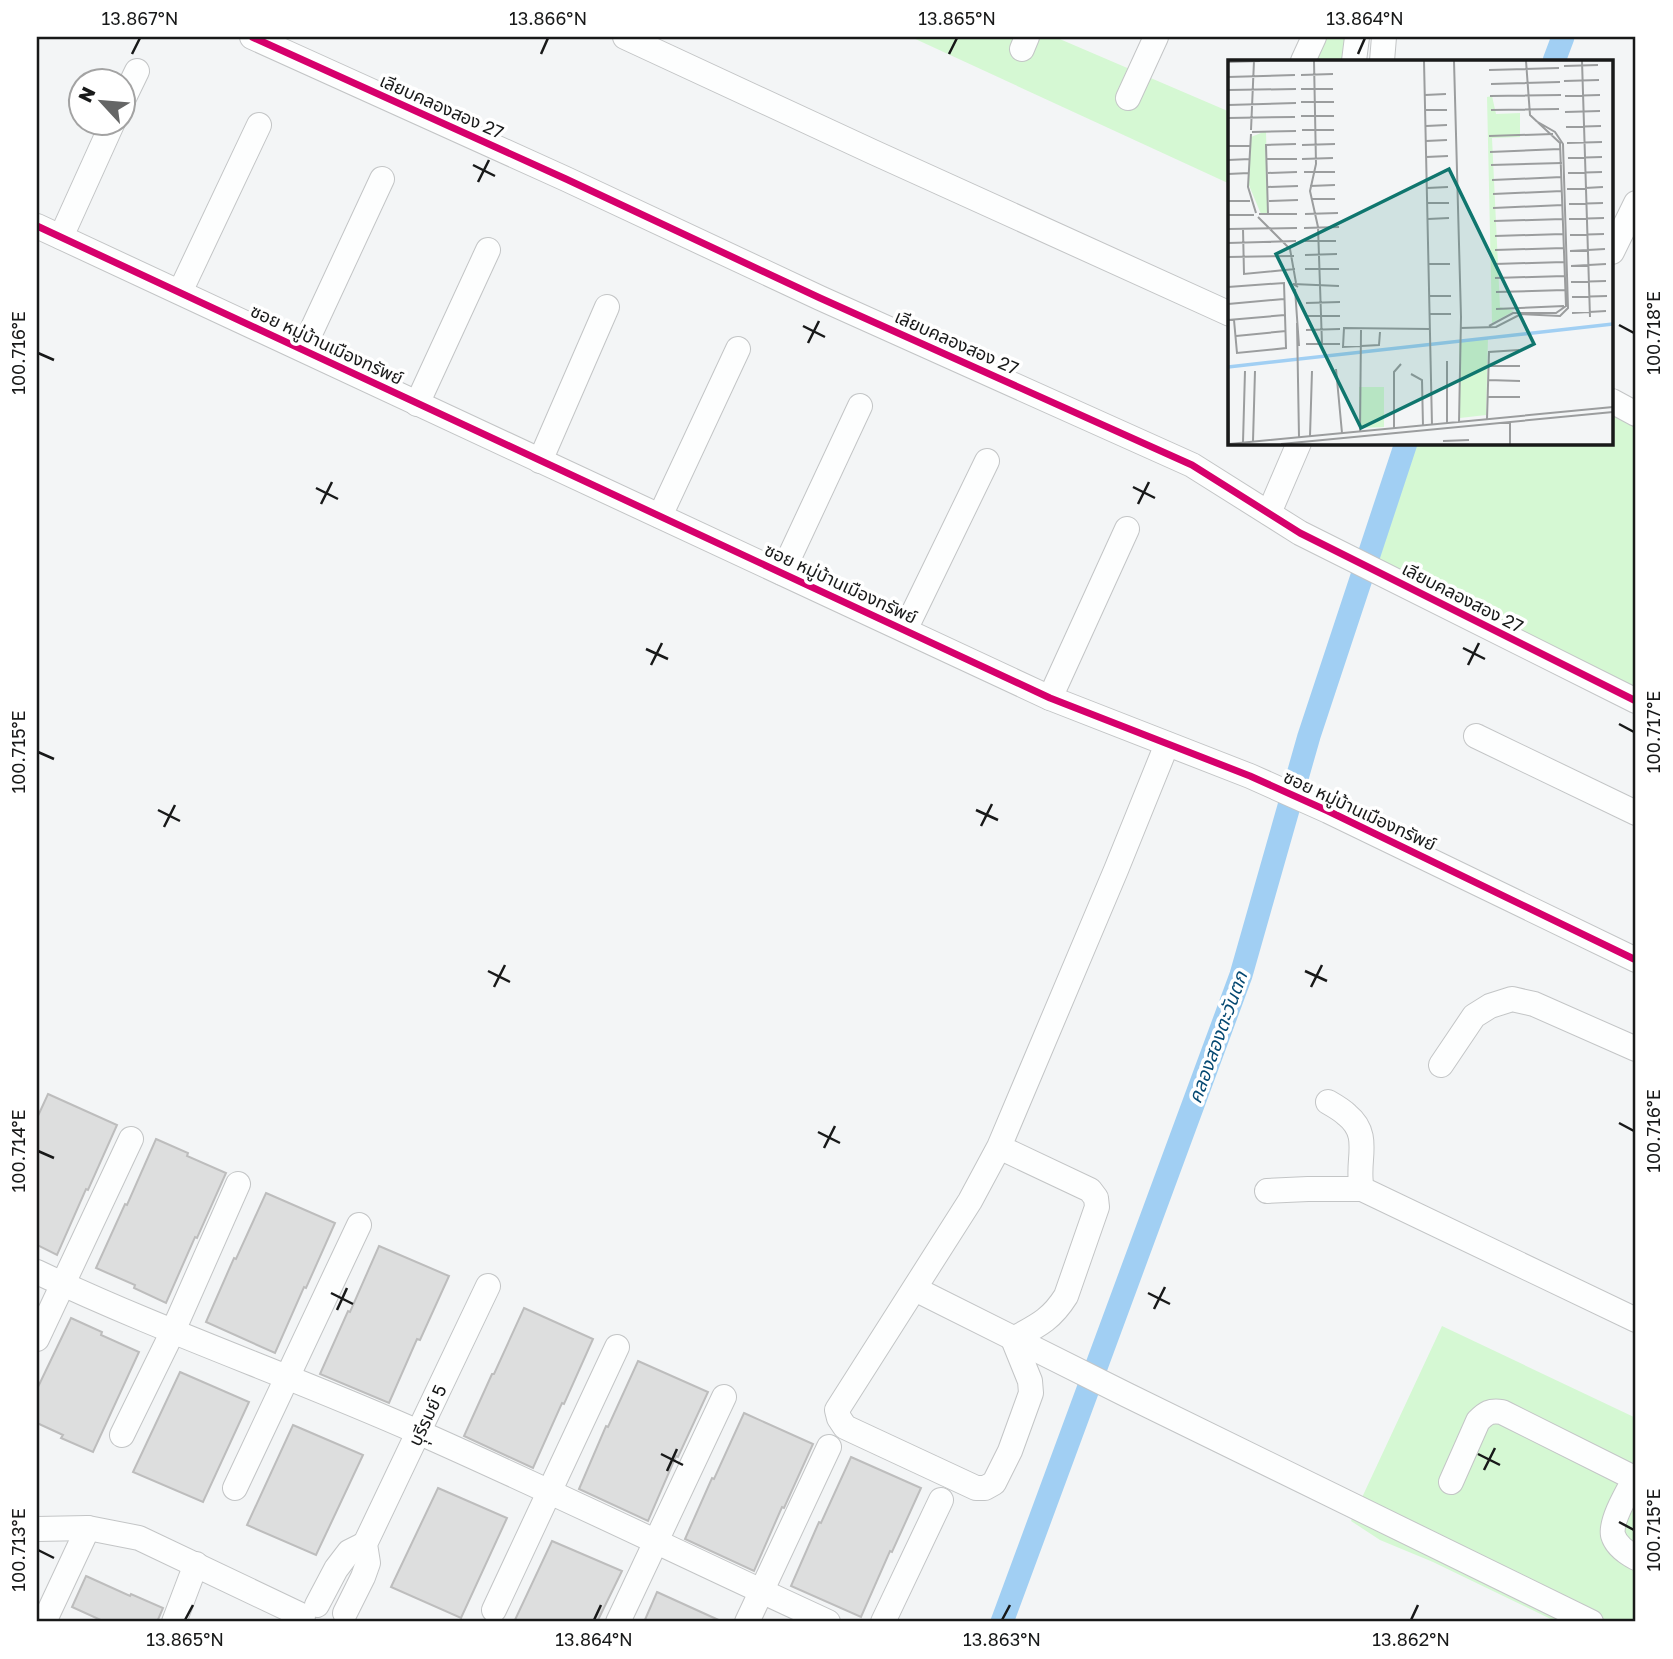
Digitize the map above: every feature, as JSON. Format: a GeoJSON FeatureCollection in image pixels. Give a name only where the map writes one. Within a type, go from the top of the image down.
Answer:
{"type":"FeatureCollection","features":[{"type":"Feature","properties":{"kind":"street","name":"เลียบคลองสอง 27"},"geometry":{"type":"LineString","coordinates":[[251,37],[1192,465],[1300,533],[1636,701]]}},
{"type":"Feature","properties":{"kind":"street"},"geometry":{"type":"LineString","coordinates":[[625,37],[1228,313]]}},
{"type":"Feature","properties":{"kind":"street"},"geometry":{"type":"LineString","coordinates":[[1128,98],[1156,37]]}},
{"type":"Feature","properties":{"kind":"street"},"geometry":{"type":"LineString","coordinates":[[1303,60],[1314,37]]}},
{"type":"Feature","properties":{"kind":"street"},"geometry":{"type":"LineString","coordinates":[[1354,60],[1357,37]]}},
{"type":"Feature","properties":{"kind":"street"},"geometry":{"type":"LineString","coordinates":[[1382,60],[1384,37]]}},
{"type":"Feature","properties":{"kind":"street"},"geometry":{"type":"LineString","coordinates":[[180,292],[258,125]]}},
{"type":"Feature","properties":{"kind":"street"},"geometry":{"type":"LineString","coordinates":[[61,237],[107,136]]}},
{"type":"Feature","properties":{"kind":"street"},"geometry":{"type":"LineString","coordinates":[[303,349],[382,179]]}},
{"type":"Feature","properties":{"kind":"street"},"geometry":{"type":"LineString","coordinates":[[1614,248],[1636,203]]}},
{"type":"Feature","properties":{"kind":"street","name":"ซอย หมู่บ้านเมืองทรัพย์"},"geometry":{"type":"LineString","coordinates":[[37,226],[1050,698],[1250,776],[1328,811],[1636,960]]}},
{"type":"Feature","properties":{"kind":"street"},"geometry":{"type":"LineString","coordinates":[[417,404],[488,250]]}},
{"type":"Feature","properties":{"kind":"street"},"geometry":{"type":"LineString","coordinates":[[540,461],[607,307]]}},
{"type":"Feature","properties":{"kind":"street"},"geometry":{"type":"LineString","coordinates":[[660,516],[738,349]]}},
{"type":"Feature","properties":{"kind":"street"},"geometry":{"type":"LineString","coordinates":[[1614,402],[1636,414]]}},
{"type":"Feature","properties":{"kind":"street"},"geometry":{"type":"LineString","coordinates":[[782,573],[860,406]]}},
{"type":"Feature","properties":{"kind":"street"},"geometry":{"type":"LineString","coordinates":[[1269,513],[1299,444]]}},
{"type":"Feature","properties":{"kind":"street"},"geometry":{"type":"LineString","coordinates":[[905,630],[986,461]]}},
{"type":"Feature","properties":{"kind":"street"},"geometry":{"type":"LineString","coordinates":[[1050,698],[1127,529]]}},
{"type":"Feature","properties":{"kind":"street"},"geometry":{"type":"LineString","coordinates":[[1476,736],[1636,813]]}},
{"type":"Feature","properties":{"kind":"street"},"geometry":{"type":"LineString","coordinates":[[1020,1342],[1031,1392],[1010,1451],[994,1483],[985,1488],[968,1485],[845,1427],[839,1418],[837,1410],[842,1401],[970,1201],[999,1147],[1167,744]]}},
{"type":"Feature","properties":{"kind":"street"},"geometry":{"type":"LineString","coordinates":[[1441,1065],[1475,1016],[1490,1006],[1512,999],[1534,1004],[1636,1049]]}},
{"type":"Feature","properties":{"kind":"street"},"geometry":{"type":"LineString","coordinates":[[1328,1102],[1349,1116],[1358,1126],[1363,1139],[1359,1177],[1362,1189]]}},
{"type":"Feature","properties":{"kind":"street"},"geometry":{"type":"LineString","coordinates":[[37,1339],[131,1139]]}},
{"type":"Feature","properties":{"kind":"street"},"geometry":{"type":"LineString","coordinates":[[999,1147],[1090,1190],[1096,1198],[1097,1207],[1066,1296],[1053,1315],[1020,1342]]}},
{"type":"Feature","properties":{"kind":"street"},"geometry":{"type":"LineString","coordinates":[[122,1435],[173,1331],[238,1184]]}},
{"type":"Feature","properties":{"kind":"street"},"geometry":{"type":"LineString","coordinates":[[1267,1191],[1308,1188],[1362,1189],[1636,1320]]}},
{"type":"Feature","properties":{"kind":"street"},"geometry":{"type":"LineString","coordinates":[[235,1488],[359,1225]]}},
{"type":"Feature","properties":{"kind":"street"},"geometry":{"type":"LineString","coordinates":[[37,1272],[419,1432],[828,1622]]}},
{"type":"Feature","properties":{"kind":"street","name":"บุุรีรมย์ 5"},"geometry":{"type":"LineString","coordinates":[[347,1617],[368,1563],[365,1544],[488,1286]]}},
{"type":"Feature","properties":{"kind":"street"},"geometry":{"type":"LineString","coordinates":[[915,1289],[1591,1622]]}},
{"type":"Feature","properties":{"kind":"street"},"geometry":{"type":"LineString","coordinates":[[494,1610],[617,1347]]}},
{"type":"Feature","properties":{"kind":"street"},"geometry":{"type":"LineString","coordinates":[[618,1622],[724,1397]]}},
{"type":"Feature","properties":{"kind":"street"},"geometry":{"type":"LineString","coordinates":[[1451,1482],[1478,1421],[1485,1413],[1502,1412],[1635,1478],[1616,1518],[1613,1534],[1619,1546],[1636,1558]]}},
{"type":"Feature","properties":{"kind":"street"},"geometry":{"type":"LineString","coordinates":[[747,1622],[829,1447]]}},
{"type":"Feature","properties":{"kind":"street"},"geometry":{"type":"LineString","coordinates":[[883,1622],[941,1500]]}},
{"type":"Feature","properties":{"kind":"street"},"geometry":{"type":"LineString","coordinates":[[44,1622],[88,1528]]}},
{"type":"Feature","properties":{"kind":"street"},"geometry":{"type":"LineString","coordinates":[[37,1529],[88,1528],[139,1538],[307,1614],[329,1603],[340,1608],[347,1617]]}},
{"type":"Feature","properties":{"kind":"street","name":"บุุรีรมย์ 5"},"geometry":{"type":"LineString","coordinates":[[307,1614],[349,1552],[365,1544]]}},
{"type":"Feature","properties":{"kind":"street"},"geometry":{"type":"LineString","coordinates":[[174,1622],[196,1564]]}},
{"type":"Feature","properties":{"kind":"green space"},"geometry":{"type":"Polygon","coordinates":[[[911,37],[1055,37],[1228,111],[1228,183],[911,37]]]}},
{"type":"Feature","properties":{"kind":"green space"},"geometry":{"type":"Polygon","coordinates":[[[1326,37],[1347,37],[1350,60],[1312,60],[1326,37]]]}},
{"type":"Feature","properties":{"kind":"green space"},"geometry":{"type":"Polygon","coordinates":[[[1614,414],[1636,426],[1636,694],[1364,569],[1413,444],[1614,444],[1614,414]]]}},
{"type":"Feature","properties":{"kind":"green space"},"geometry":{"type":"Polygon","coordinates":[[[1442,1326],[1636,1418],[1636,1622],[1557,1622],[1433,1562],[1380,1540],[1351,1521],[1442,1326]]]}},
{"type":"Feature","properties":{"kind":"building"},"geometry":{"type":"Polygon","coordinates":[[[48,1094],[117,1125],[57,1255],[37,1245],[37,1118],[48,1094]]]}},
{"type":"Feature","properties":{"kind":"building"},"geometry":{"type":"Polygon","coordinates":[[[156,1139],[226,1173],[166,1303],[134,1288],[135,1285],[96,1268],[156,1139]]]}},
{"type":"Feature","properties":{"kind":"building"},"geometry":{"type":"Polygon","coordinates":[[[266,1193],[335,1223],[275,1353],[206,1322],[266,1193]]]}},
{"type":"Feature","properties":{"kind":"building"},"geometry":{"type":"Polygon","coordinates":[[[379,1246],[449,1276],[389,1403],[320,1374],[379,1246]]]}},
{"type":"Feature","properties":{"kind":"building"},"geometry":{"type":"Polygon","coordinates":[[[524,1308],[593,1339],[533,1468],[464,1436],[524,1308]]]}},
{"type":"Feature","properties":{"kind":"building"},"geometry":{"type":"Polygon","coordinates":[[[71,1318],[139,1352],[93,1452],[61,1438],[63,1435],[37,1423],[37,1389],[71,1318]]]}},
{"type":"Feature","properties":{"kind":"building"},"geometry":{"type":"Polygon","coordinates":[[[638,1361],[708,1392],[648,1521],[579,1489],[638,1361]]]}},
{"type":"Feature","properties":{"kind":"building"},"geometry":{"type":"Polygon","coordinates":[[[180,1372],[249,1402],[203,1502],[133,1472],[180,1372]]]}},
{"type":"Feature","properties":{"kind":"building"},"geometry":{"type":"Polygon","coordinates":[[[744,1413],[813,1444],[754,1571],[685,1539],[744,1413]]]}},
{"type":"Feature","properties":{"kind":"building"},"geometry":{"type":"Polygon","coordinates":[[[293,1425],[363,1455],[316,1555],[247,1525],[293,1425]]]}},
{"type":"Feature","properties":{"kind":"building"},"geometry":{"type":"Polygon","coordinates":[[[851,1457],[921,1488],[861,1617],[791,1586],[851,1457]]]}},
{"type":"Feature","properties":{"kind":"building"},"geometry":{"type":"Polygon","coordinates":[[[438,1488],[507,1518],[461,1618],[391,1587],[438,1488]]]}},
{"type":"Feature","properties":{"kind":"building"},"geometry":{"type":"Polygon","coordinates":[[[552,1541],[622,1571],[597,1622],[514,1622],[552,1541]]]}},
{"type":"Feature","properties":{"kind":"building"},"geometry":{"type":"Polygon","coordinates":[[[86,1576],[163,1608],[157,1622],[105,1622],[72,1607],[86,1576]]]}},
{"type":"Feature","properties":{"kind":"building"},"geometry":{"type":"Polygon","coordinates":[[[657,1592],[723,1622],[644,1622],[657,1592]]]}},
{"type":"Feature","properties":{"kind":"waterway","name":"คลองสองตะวันตก"},"geometry":{"type":"LineString","coordinates":[[1554,60],[1563,37]]}},
{"type":"Feature","properties":{"kind":"waterway","name":"คลองสองตะวันตก"},"geometry":{"type":"LineString","coordinates":[[1002,1622],[1241,975],[1309,736],[1406,444]]}},
{"type":"Feature","properties":{"kind":"cycle path"},"geometry":{"type":"LineString","coordinates":[[252,37],[820,298],[1192,465],[1300,533],[1636,701]]}},
{"type":"Feature","properties":{"kind":"cycle path"},"geometry":{"type":"LineString","coordinates":[[37,226],[1050,698],[1250,776],[1328,811],[1636,960]]}}]}
